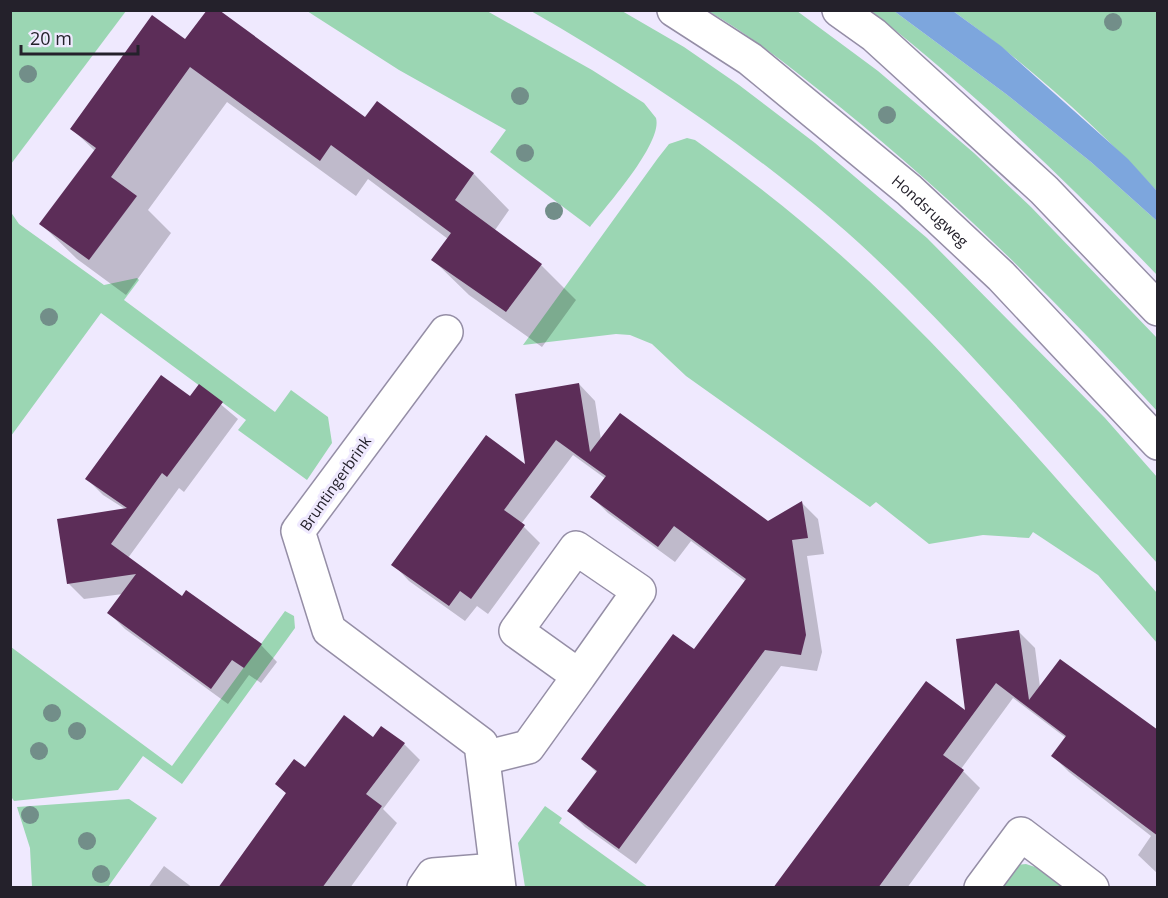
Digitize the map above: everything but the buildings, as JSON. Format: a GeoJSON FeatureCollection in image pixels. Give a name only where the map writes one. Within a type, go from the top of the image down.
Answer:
{"type":"FeatureCollection","features":[{"type":"Feature","properties":{"kind":"main road","name":"Hondsrugweg"},"geometry":{"type":"LineString","coordinates":[[674,10],[750,59],[909,190],[1001,276],[1158,443]]}},
{"type":"Feature","properties":{"kind":"main road"},"geometry":{"type":"LineString","coordinates":[[839,10],[874,35],[1044,190],[1158,309]]}},
{"type":"Feature","properties":{"kind":"main road","name":"Bruntingerbrink"},"geometry":{"type":"LineString","coordinates":[[424,888],[433,875],[497,879],[481,744],[329,630],[298,531],[446,332]]}},
{"type":"Feature","properties":{"kind":"main road"},"geometry":{"type":"LineString","coordinates":[[484,758],[528,747],[579,676]]}},
{"type":"Feature","properties":{"kind":"main road"},"geometry":{"type":"LineString","coordinates":[[981,888],[1021,834],[1092,888]]}},
{"type":"Feature","properties":{"kind":"green space"},"geometry":{"type":"Polygon","coordinates":[[[10,11],[126,11],[11,164],[10,164],[10,11]]]}},
{"type":"Feature","properties":{"kind":"green space"},"geometry":{"type":"Polygon","coordinates":[[[307,11],[487,11],[592,70],[644,103],[656,118],[656,129],[651,143],[632,174],[590,227],[490,152],[506,130],[399,70],[307,11]]]}},
{"type":"Feature","properties":{"kind":"green space"},"geometry":{"type":"Polygon","coordinates":[[[531,11],[622,11],[684,47],[739,85],[815,143],[927,238],[1105,418],[1157,477],[1157,563],[971,355],[865,248],[775,173],[679,103],[531,11]]]}},
{"type":"Feature","properties":{"kind":"green space"},"geometry":{"type":"Polygon","coordinates":[[[708,11],[797,11],[878,71],[974,153],[1031,207],[1157,338],[1157,411],[1005,253],[924,178],[792,69],[759,44],[708,11]]]}},
{"type":"Feature","properties":{"kind":"green space"},"geometry":{"type":"Polygon","coordinates":[[[871,11],[894,11],[1006,94],[1091,162],[1157,221],[1157,275],[1019,138],[909,41],[871,11]]]}},
{"type":"Feature","properties":{"kind":"green space"},"geometry":{"type":"Polygon","coordinates":[[[953,11],[1157,11],[1157,191],[1110,142],[1060,96],[953,11]]]}},
{"type":"Feature","properties":{"kind":"green space"},"geometry":{"type":"Polygon","coordinates":[[[687,138],[695,140],[749,179],[801,221],[876,288],[966,379],[1157,593],[1157,643],[1098,575],[1033,532],[1029,538],[983,535],[929,544],[876,502],[870,507],[686,376],[652,344],[630,335],[616,334],[523,345],[669,144],[687,138]]]}},
{"type":"Feature","properties":{"kind":"green space"},"geometry":{"type":"Polygon","coordinates":[[[10,211],[19,224],[104,285],[137,278],[139,280],[124,300],[275,412],[291,390],[328,417],[332,443],[307,480],[238,430],[246,420],[101,313],[11,436],[10,211]]]}},
{"type":"Feature","properties":{"kind":"green space"},"geometry":{"type":"Polygon","coordinates":[[[285,611],[294,616],[295,628],[182,784],[143,756],[118,790],[14,801],[10,795],[11,647],[172,766],[285,611]]]}},
{"type":"Feature","properties":{"kind":"green space"},"geometry":{"type":"Polygon","coordinates":[[[129,799],[157,818],[108,887],[32,887],[30,848],[17,807],[129,799]]]}},
{"type":"Feature","properties":{"kind":"green space"},"geometry":{"type":"Polygon","coordinates":[[[545,806],[562,818],[559,823],[648,887],[525,887],[518,843],[545,806]]]}},
{"type":"Feature","properties":{"kind":"green space"},"geometry":{"type":"Polygon","coordinates":[[[1026,864],[1068,887],[996,888],[1016,865],[1026,864]]]}},
{"type":"Feature","properties":{"kind":"water"},"geometry":{"type":"Polygon","coordinates":[[[894,11],[953,11],[1001,46],[1128,159],[1157,191],[1157,221],[1091,162],[1006,94],[894,11]]]}}]}
